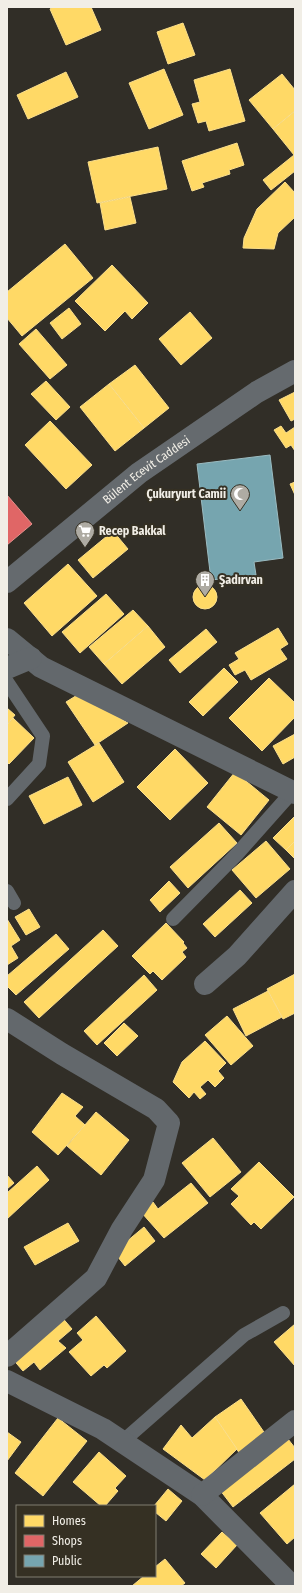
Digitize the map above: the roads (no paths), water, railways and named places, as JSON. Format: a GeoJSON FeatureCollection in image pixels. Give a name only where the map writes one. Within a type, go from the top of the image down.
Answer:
{"type":"FeatureCollection","features":[{"type":"Feature","properties":{"kind":"main road","name":"Bülent Ecevit Caddesi"},"geometry":{"type":"LineString","coordinates":[[7,582],[138,473],[257,392],[295,371]]}},
{"type":"Feature","properties":{"kind":"street"},"geometry":{"type":"LineString","coordinates":[[7,639],[41,667],[294,792]]}},
{"type":"Feature","properties":{"kind":"street"},"geometry":{"type":"LineString","coordinates":[[7,668],[31,658]]}},
{"type":"Feature","properties":{"kind":"street"},"geometry":{"type":"LineString","coordinates":[[205,984],[237,956],[295,891]]}},
{"type":"Feature","properties":{"kind":"street"},"geometry":{"type":"LineString","coordinates":[[7,1019],[62,1054],[156,1109],[169,1123],[154,1180],[122,1229],[96,1278],[7,1356]]}},
{"type":"Feature","properties":{"kind":"street"},"geometry":{"type":"LineString","coordinates":[[7,1381],[103,1429],[202,1495],[292,1586]]}},
{"type":"Feature","properties":{"kind":"street"},"geometry":{"type":"LineString","coordinates":[[202,1495],[295,1421]]}},
{"type":"Feature","properties":{"kind":"lane"},"geometry":{"type":"LineString","coordinates":[[7,682],[43,736],[39,764],[7,799]]}},
{"type":"Feature","properties":{"kind":"lane"},"geometry":{"type":"LineString","coordinates":[[173,919],[237,854],[294,792]]}},
{"type":"Feature","properties":{"kind":"lane"},"geometry":{"type":"LineString","coordinates":[[122,1442],[244,1335],[283,1313]]}},
{"type":"Feature","properties":{"kind":"place","name":"Çukuryurt Camii"},"geometry":{"type":"Point","coordinates":[240,511]}},
{"type":"Feature","properties":{"kind":"place","name":"Recep Bakkal"},"geometry":{"type":"Point","coordinates":[85,548]}},
{"type":"Feature","properties":{"kind":"place","name":"Şadırvan"},"geometry":{"type":"Point","coordinates":[205,597]}}]}
